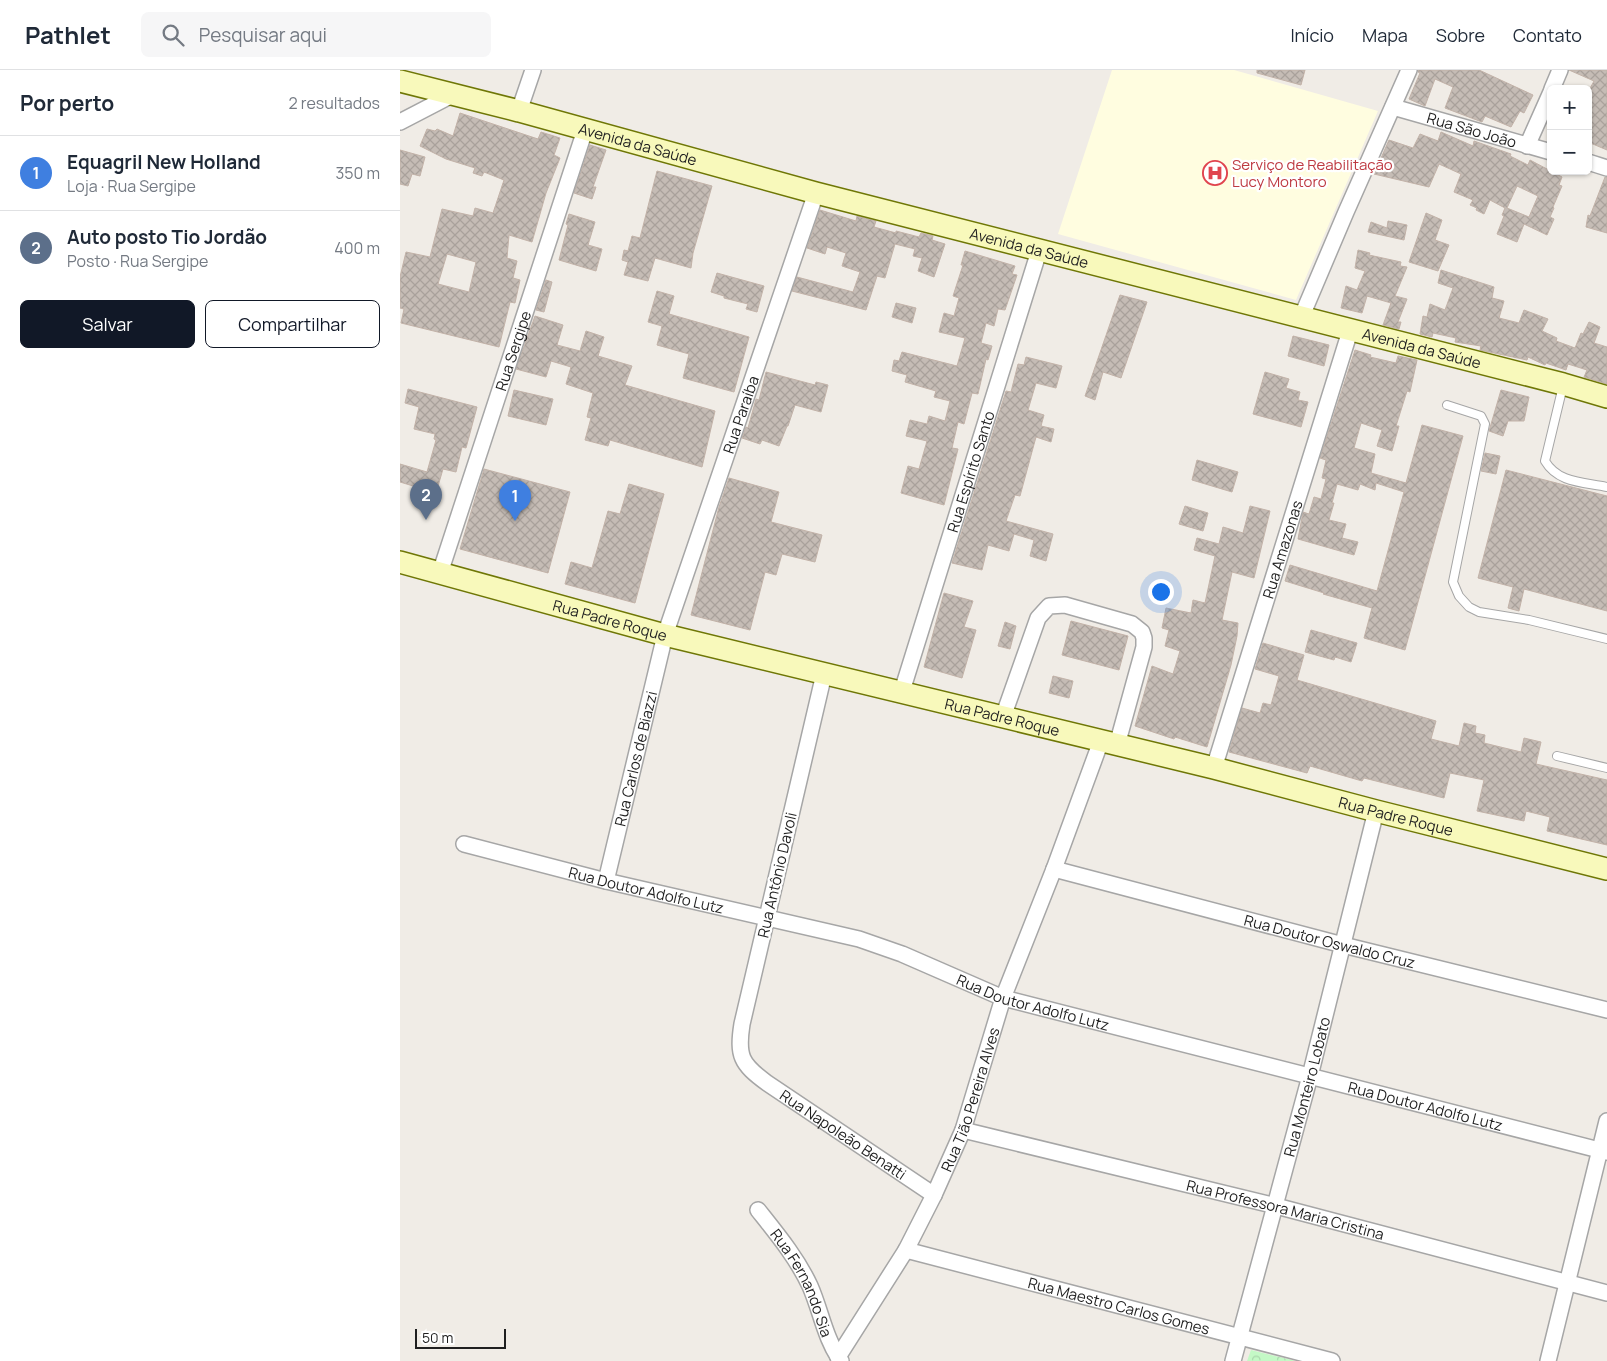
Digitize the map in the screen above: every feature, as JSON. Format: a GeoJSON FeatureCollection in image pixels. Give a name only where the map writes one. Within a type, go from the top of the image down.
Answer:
{"type":"FeatureCollection","features":[{"type":"Feature","properties":{"kind":"street"},"geometry":{"type":"LineString","coordinates":[[519,111],[534,70]]}},
{"type":"Feature","properties":{"kind":"street"},"geometry":{"type":"LineString","coordinates":[[1301,318],[1408,70]]}},
{"type":"Feature","properties":{"kind":"street"},"geometry":{"type":"LineString","coordinates":[[1554,85],[1560,70]]}},
{"type":"Feature","properties":{"kind":"street","name":"Avenida da Saúde"},"geometry":{"type":"LineString","coordinates":[[400,81],[452,96],[519,111],[816,193],[1350,331],[1564,384],[1607,397]]}},
{"type":"Feature","properties":{"kind":"street"},"geometry":{"type":"LineString","coordinates":[[400,122],[452,96]]}},
{"type":"Feature","properties":{"kind":"street"},"geometry":{"type":"LineString","coordinates":[[1528,146],[1547,102]]}},
{"type":"Feature","properties":{"kind":"street","name":"Rua São João"},"geometry":{"type":"LineString","coordinates":[[1393,107],[1547,151]]}},
{"type":"Feature","properties":{"kind":"street","name":"Rua Sergipe"},"geometry":{"type":"LineString","coordinates":[[440,573],[585,130]]}},
{"type":"Feature","properties":{"kind":"street"},"geometry":{"type":"LineString","coordinates":[[1592,163],[1607,168]]}},
{"type":"Feature","properties":{"kind":"street","name":"Rua Paraíba"},"geometry":{"type":"LineString","coordinates":[[666,635],[816,193]]}},
{"type":"Feature","properties":{"kind":"street","name":"Rua Espírito Santo"},"geometry":{"type":"LineString","coordinates":[[902,692],[1039,251]]}},
{"type":"Feature","properties":{"kind":"street","name":"Rua Amazonas"},"geometry":{"type":"LineString","coordinates":[[1214,768],[1350,331]]}},
{"type":"Feature","properties":{"kind":"street","name":"Rua Padre Roque"},"geometry":{"type":"LineString","coordinates":[[400,562],[666,635],[1214,768],[1607,870]]}},
{"type":"Feature","properties":{"kind":"street","name":"Rua Tião Pereira Alves"},"geometry":{"type":"LineString","coordinates":[[840,1359],[906,1250],[934,1196],[963,1130],[1003,998],[1054,869],[1109,743],[1144,647],[1142,632],[1132,624],[1065,605],[1049,606],[1038,618],[1003,717]]}},
{"type":"Feature","properties":{"kind":"street","name":"Rua Carlos de Biazzi"},"geometry":{"type":"LineString","coordinates":[[606,881],[666,635]]}},
{"type":"Feature","properties":{"kind":"street","name":"Rua Antônio Davoli"},"geometry":{"type":"LineString","coordinates":[[752,1073],[743,1062],[739,1042],[824,674]]}},
{"type":"Feature","properties":{"kind":"street","name":"Rua Monteiro Lobato"},"geometry":{"type":"LineString","coordinates":[[1233,1361],[1310,1076],[1376,811]]}},
{"type":"Feature","properties":{"kind":"street","name":"Rua Doutor Adolfo Lutz"},"geometry":{"type":"LineString","coordinates":[[464,844],[606,881],[859,939],[902,954],[1003,998],[1603,1151]]}},
{"type":"Feature","properties":{"kind":"street","name":"Rua Doutor Oswaldo Cruz"},"geometry":{"type":"LineString","coordinates":[[1054,869],[1343,945],[1607,1010]]}},
{"type":"Feature","properties":{"kind":"street","name":"Rua Napoleão Benatti"},"geometry":{"type":"LineString","coordinates":[[752,1073],[934,1196]]}},
{"type":"Feature","properties":{"kind":"street"},"geometry":{"type":"LineString","coordinates":[[1548,1361],[1603,1151],[1607,1121]]}},
{"type":"Feature","properties":{"kind":"street","name":"Rua Professora Maria Cristina"},"geometry":{"type":"LineString","coordinates":[[963,1130],[1276,1206],[1607,1293]]}},
{"type":"Feature","properties":{"kind":"street","name":"Rua Fernando Sia"},"geometry":{"type":"LineString","coordinates":[[758,1210],[793,1255],[810,1287],[823,1324],[840,1359]]}},
{"type":"Feature","properties":{"kind":"street","name":"Rua Maestro Carlos Gomes"},"geometry":{"type":"LineString","coordinates":[[906,1250],[1332,1361]]}},
{"type":"Feature","properties":{"kind":"lane"},"geometry":{"type":"LineString","coordinates":[[1564,384],[1545,461],[1550,470],[1561,478],[1607,487]]}},
{"type":"Feature","properties":{"kind":"lane"},"geometry":{"type":"LineString","coordinates":[[1447,405],[1481,416],[1485,424],[1453,582],[1459,596],[1469,606],[1479,612],[1529,620],[1607,639]]}},
{"type":"Feature","properties":{"kind":"lane"},"geometry":{"type":"LineString","coordinates":[[1557,756],[1607,768]]}},
{"type":"Feature","properties":{"kind":"shaded area","name":"Serviço de Reabilitação Lucy Montoro"},"geometry":{"type":"Polygon","coordinates":[[[1112,70],[1234,70],[1378,111],[1296,300],[1058,234],[1112,70]]]}},
{"type":"Feature","properties":{"kind":"green space"},"geometry":{"type":"Polygon","coordinates":[[[1251,1350],[1296,1361],[1247,1361],[1251,1350]]]}},
{"type":"Feature","properties":{"kind":"building"},"geometry":{"type":"Polygon","coordinates":[[[1257,70],[1305,70],[1301,85],[1257,73],[1257,70]]]}},
{"type":"Feature","properties":{"kind":"building"},"geometry":{"type":"Polygon","coordinates":[[[1418,70],[1479,70],[1533,95],[1524,113],[1520,111],[1511,127],[1485,116],[1482,122],[1445,108],[1453,87],[1435,79],[1425,106],[1409,99],[1420,73],[1418,70]]]}},
{"type":"Feature","properties":{"kind":"building"},"geometry":{"type":"Polygon","coordinates":[[[1569,70],[1607,70],[1607,150],[1592,144],[1592,85],[1594,81],[1569,70]]]}},
{"type":"Feature","properties":{"kind":"building"},"geometry":{"type":"Polygon","coordinates":[[[460,113],[538,139],[541,132],[560,138],[554,155],[560,158],[546,193],[532,242],[509,235],[507,258],[517,261],[513,278],[520,280],[515,303],[510,302],[499,347],[401,323],[404,309],[400,308],[400,277],[406,252],[430,257],[442,209],[473,216],[475,208],[493,213],[504,180],[484,172],[482,176],[473,173],[475,168],[446,159],[420,146],[427,129],[435,131],[437,129],[453,136],[460,113]],[[447,254],[438,284],[469,292],[476,262],[447,254]]]}},
{"type":"Feature","properties":{"kind":"building"},"geometry":{"type":"Polygon","coordinates":[[[1441,132],[1473,146],[1474,141],[1511,154],[1510,156],[1528,165],[1530,160],[1547,169],[1547,175],[1562,177],[1559,185],[1562,186],[1550,217],[1554,219],[1547,235],[1524,224],[1517,242],[1497,234],[1505,208],[1490,200],[1484,214],[1476,210],[1477,208],[1470,205],[1473,200],[1454,192],[1461,174],[1439,164],[1429,187],[1374,174],[1389,140],[1413,148],[1420,134],[1438,141],[1441,132]],[[1517,186],[1507,208],[1529,217],[1538,196],[1517,186]]]}},
{"type":"Feature","properties":{"kind":"building"},"geometry":{"type":"Polygon","coordinates":[[[590,145],[606,150],[593,187],[596,187],[592,199],[574,193],[590,145]]]}},
{"type":"Feature","properties":{"kind":"building"},"geometry":{"type":"Polygon","coordinates":[[[400,150],[425,157],[420,176],[412,174],[408,186],[400,184],[400,150]]]}},
{"type":"Feature","properties":{"kind":"building"},"geometry":{"type":"Polygon","coordinates":[[[657,171],[712,186],[693,253],[691,268],[655,258],[648,281],[624,275],[628,262],[622,260],[624,250],[628,251],[632,236],[640,238],[657,171]]]}},
{"type":"Feature","properties":{"kind":"building"},"geometry":{"type":"Polygon","coordinates":[[[1605,177],[1607,177],[1607,233],[1586,227],[1588,215],[1590,216],[1605,177]]]}},
{"type":"Feature","properties":{"kind":"building"},"geometry":{"type":"Polygon","coordinates":[[[820,210],[856,221],[857,216],[876,221],[874,227],[896,233],[896,231],[919,237],[921,233],[933,236],[932,240],[945,244],[934,277],[918,271],[922,258],[913,256],[915,249],[895,244],[885,278],[877,276],[866,310],[792,291],[797,277],[853,292],[860,272],[842,266],[846,253],[827,247],[825,254],[807,248],[820,210]]]}},
{"type":"Feature","properties":{"kind":"building"},"geometry":{"type":"Polygon","coordinates":[[[1426,213],[1442,220],[1435,240],[1449,245],[1438,271],[1409,262],[1426,213]]]}},
{"type":"Feature","properties":{"kind":"building"},"geometry":{"type":"Polygon","coordinates":[[[569,214],[595,222],[588,245],[602,249],[596,271],[559,260],[569,214]]]}},
{"type":"Feature","properties":{"kind":"building"},"geometry":{"type":"Polygon","coordinates":[[[1388,221],[1407,225],[1404,240],[1368,232],[1371,222],[1387,228],[1388,221]]]}},
{"type":"Feature","properties":{"kind":"building"},"geometry":{"type":"Polygon","coordinates":[[[1358,250],[1370,253],[1369,255],[1401,262],[1400,266],[1407,267],[1395,296],[1407,299],[1398,322],[1401,322],[1399,329],[1383,325],[1391,303],[1367,296],[1362,313],[1341,308],[1346,286],[1357,290],[1365,271],[1355,268],[1358,250]]]}},
{"type":"Feature","properties":{"kind":"building"},"geometry":{"type":"Polygon","coordinates":[[[965,251],[1015,266],[1012,274],[1017,275],[1005,310],[998,309],[994,326],[986,323],[981,343],[992,346],[988,360],[986,359],[978,394],[972,393],[964,424],[958,422],[952,448],[958,449],[944,505],[901,493],[908,466],[919,469],[927,441],[906,436],[910,420],[927,424],[929,416],[945,421],[950,401],[934,397],[936,391],[905,382],[907,375],[892,371],[894,360],[899,361],[902,352],[957,366],[965,338],[939,332],[944,313],[954,316],[959,298],[953,296],[963,265],[961,265],[965,251]]]}},
{"type":"Feature","properties":{"kind":"building"},"geometry":{"type":"Polygon","coordinates":[[[1441,270],[1494,287],[1492,298],[1504,301],[1499,318],[1519,323],[1524,310],[1548,319],[1542,331],[1557,338],[1556,341],[1575,348],[1581,333],[1583,334],[1589,322],[1600,327],[1594,343],[1607,347],[1607,384],[1584,377],[1587,370],[1568,364],[1566,370],[1546,363],[1545,365],[1528,357],[1527,360],[1480,350],[1481,346],[1455,342],[1456,338],[1433,333],[1432,337],[1420,334],[1423,316],[1427,317],[1430,304],[1445,310],[1453,288],[1438,283],[1441,270]]]}},
{"type":"Feature","properties":{"kind":"building"},"geometry":{"type":"Polygon","coordinates":[[[717,273],[764,286],[757,312],[746,309],[748,304],[724,298],[724,296],[711,292],[717,273]]]}},
{"type":"Feature","properties":{"kind":"building"},"geometry":{"type":"Polygon","coordinates":[[[546,280],[552,282],[544,312],[536,310],[546,280]]]}},
{"type":"Feature","properties":{"kind":"building"},"geometry":{"type":"Polygon","coordinates":[[[657,291],[674,296],[669,314],[749,337],[734,392],[683,378],[689,354],[657,345],[662,326],[648,322],[657,291]]]}},
{"type":"Feature","properties":{"kind":"building"},"geometry":{"type":"Polygon","coordinates":[[[1120,295],[1147,302],[1121,378],[1103,372],[1095,400],[1085,396],[1120,295]]]}},
{"type":"Feature","properties":{"kind":"building"},"geometry":{"type":"Polygon","coordinates":[[[896,303],[916,308],[912,323],[892,317],[896,303]]]}},
{"type":"Feature","properties":{"kind":"building"},"geometry":{"type":"Polygon","coordinates":[[[535,316],[563,325],[557,345],[580,351],[586,331],[604,337],[598,356],[632,366],[625,385],[715,411],[702,467],[610,440],[608,446],[585,440],[591,418],[587,417],[593,393],[566,384],[571,367],[551,361],[546,377],[516,369],[535,316]]]}},
{"type":"Feature","properties":{"kind":"building"},"geometry":{"type":"Polygon","coordinates":[[[1293,336],[1329,345],[1324,366],[1288,356],[1293,336]]]}},
{"type":"Feature","properties":{"kind":"building"},"geometry":{"type":"Polygon","coordinates":[[[1355,350],[1371,355],[1370,357],[1396,363],[1398,356],[1417,360],[1410,392],[1407,391],[1396,426],[1399,426],[1392,451],[1377,446],[1382,430],[1361,423],[1354,448],[1375,454],[1371,473],[1406,483],[1422,425],[1463,436],[1405,650],[1364,638],[1372,608],[1285,581],[1290,565],[1377,591],[1404,492],[1376,483],[1375,490],[1360,484],[1358,490],[1337,484],[1329,520],[1346,524],[1342,538],[1358,542],[1354,555],[1298,539],[1303,512],[1309,514],[1314,497],[1321,499],[1326,479],[1322,478],[1326,460],[1320,458],[1355,350]]]}},
{"type":"Feature","properties":{"kind":"building"},"geometry":{"type":"Polygon","coordinates":[[[1026,357],[1062,366],[1056,388],[1036,383],[1028,410],[1044,415],[1041,426],[1054,429],[1051,442],[1036,437],[1020,496],[1015,495],[1006,521],[1053,534],[1046,561],[1030,556],[1034,540],[1014,534],[1009,551],[988,545],[982,570],[952,563],[1006,391],[1011,392],[1018,364],[1024,365],[1026,357]]]}},
{"type":"Feature","properties":{"kind":"building"},"geometry":{"type":"Polygon","coordinates":[[[766,372],[815,385],[816,382],[828,385],[821,412],[795,405],[779,446],[762,440],[760,444],[742,438],[746,427],[748,428],[756,399],[759,400],[766,372]]]}},
{"type":"Feature","properties":{"kind":"building"},"geometry":{"type":"Polygon","coordinates":[[[1265,372],[1289,379],[1286,388],[1300,392],[1298,400],[1308,402],[1301,427],[1253,414],[1265,372]]]}},
{"type":"Feature","properties":{"kind":"building"},"geometry":{"type":"Polygon","coordinates":[[[408,389],[477,407],[466,448],[462,447],[456,472],[443,469],[436,493],[400,482],[400,464],[427,472],[436,440],[434,439],[435,434],[414,429],[419,407],[405,403],[408,389]]]}},
{"type":"Feature","properties":{"kind":"building"},"geometry":{"type":"Polygon","coordinates":[[[514,390],[553,399],[546,425],[508,416],[514,390]]]}},
{"type":"Feature","properties":{"kind":"building"},"geometry":{"type":"Polygon","coordinates":[[[1501,390],[1529,397],[1524,421],[1508,421],[1503,436],[1489,431],[1501,390]]]}},
{"type":"Feature","properties":{"kind":"building"},"geometry":{"type":"Polygon","coordinates":[[[1485,453],[1500,456],[1496,474],[1481,471],[1485,453]]]}},
{"type":"Feature","properties":{"kind":"building"},"geometry":{"type":"Polygon","coordinates":[[[1197,460],[1238,472],[1232,492],[1192,480],[1197,460]]]}},
{"type":"Feature","properties":{"kind":"building"},"geometry":{"type":"Polygon","coordinates":[[[484,469],[570,492],[548,573],[460,549],[484,469]]]}},
{"type":"Feature","properties":{"kind":"building"},"geometry":{"type":"Polygon","coordinates":[[[1506,470],[1607,496],[1607,611],[1524,589],[1519,611],[1508,608],[1513,587],[1478,578],[1506,470]]]}},
{"type":"Feature","properties":{"kind":"building"},"geometry":{"type":"Polygon","coordinates":[[[729,478],[779,492],[771,522],[822,535],[815,562],[782,554],[776,575],[765,572],[750,630],[691,615],[719,507],[729,478]]]}},
{"type":"Feature","properties":{"kind":"building"},"geometry":{"type":"Polygon","coordinates":[[[629,484],[664,494],[635,603],[565,584],[571,562],[592,568],[608,511],[620,514],[629,484]]]}},
{"type":"Feature","properties":{"kind":"building"},"geometry":{"type":"Polygon","coordinates":[[[1185,506],[1208,513],[1203,531],[1179,524],[1185,506]]]}},
{"type":"Feature","properties":{"kind":"building"},"geometry":{"type":"Polygon","coordinates":[[[1250,506],[1270,511],[1254,578],[1232,572],[1222,620],[1238,623],[1237,636],[1231,665],[1207,747],[1175,737],[1174,739],[1135,726],[1152,666],[1173,674],[1180,651],[1165,646],[1169,630],[1162,628],[1166,608],[1191,613],[1193,600],[1205,603],[1215,556],[1194,550],[1197,538],[1219,544],[1223,527],[1243,533],[1250,506]]]}},
{"type":"Feature","properties":{"kind":"building"},"geometry":{"type":"Polygon","coordinates":[[[944,593],[973,601],[964,627],[976,630],[962,678],[924,667],[944,593]]]}},
{"type":"Feature","properties":{"kind":"building"},"geometry":{"type":"Polygon","coordinates":[[[1071,621],[1128,636],[1119,670],[1062,655],[1071,621]]]}},
{"type":"Feature","properties":{"kind":"building"},"geometry":{"type":"Polygon","coordinates":[[[1005,622],[1016,626],[1010,649],[998,646],[1005,622]]]}},
{"type":"Feature","properties":{"kind":"building"},"geometry":{"type":"Polygon","coordinates":[[[1311,630],[1357,643],[1351,662],[1335,657],[1334,660],[1305,652],[1311,630]]]}},
{"type":"Feature","properties":{"kind":"building"},"geometry":{"type":"Polygon","coordinates":[[[1263,643],[1304,655],[1297,680],[1436,721],[1431,739],[1459,746],[1464,723],[1476,726],[1475,733],[1485,735],[1484,743],[1521,752],[1524,738],[1541,742],[1536,764],[1607,780],[1607,845],[1547,831],[1550,817],[1526,811],[1524,821],[1477,811],[1484,780],[1450,773],[1444,798],[1364,778],[1362,781],[1310,766],[1307,773],[1229,752],[1242,708],[1260,713],[1263,703],[1271,705],[1279,676],[1255,669],[1263,643]]]}},
{"type":"Feature","properties":{"kind":"building"},"geometry":{"type":"Polygon","coordinates":[[[1053,676],[1073,681],[1069,698],[1049,693],[1053,676]]]}},
{"type":"Feature","properties":{"kind":"place","name":"Serviço de Reabilitação Lucy Montoro"},"geometry":{"type":"Point","coordinates":[1215,173]}},
{"type":"Feature","properties":{"kind":"place","name":"Auto posto Tio Jordão"},"geometry":{"type":"Point","coordinates":[426,520]}},
{"type":"Feature","properties":{"kind":"place","name":"Equagril New Holland"},"geometry":{"type":"Point","coordinates":[515,521]}}]}
